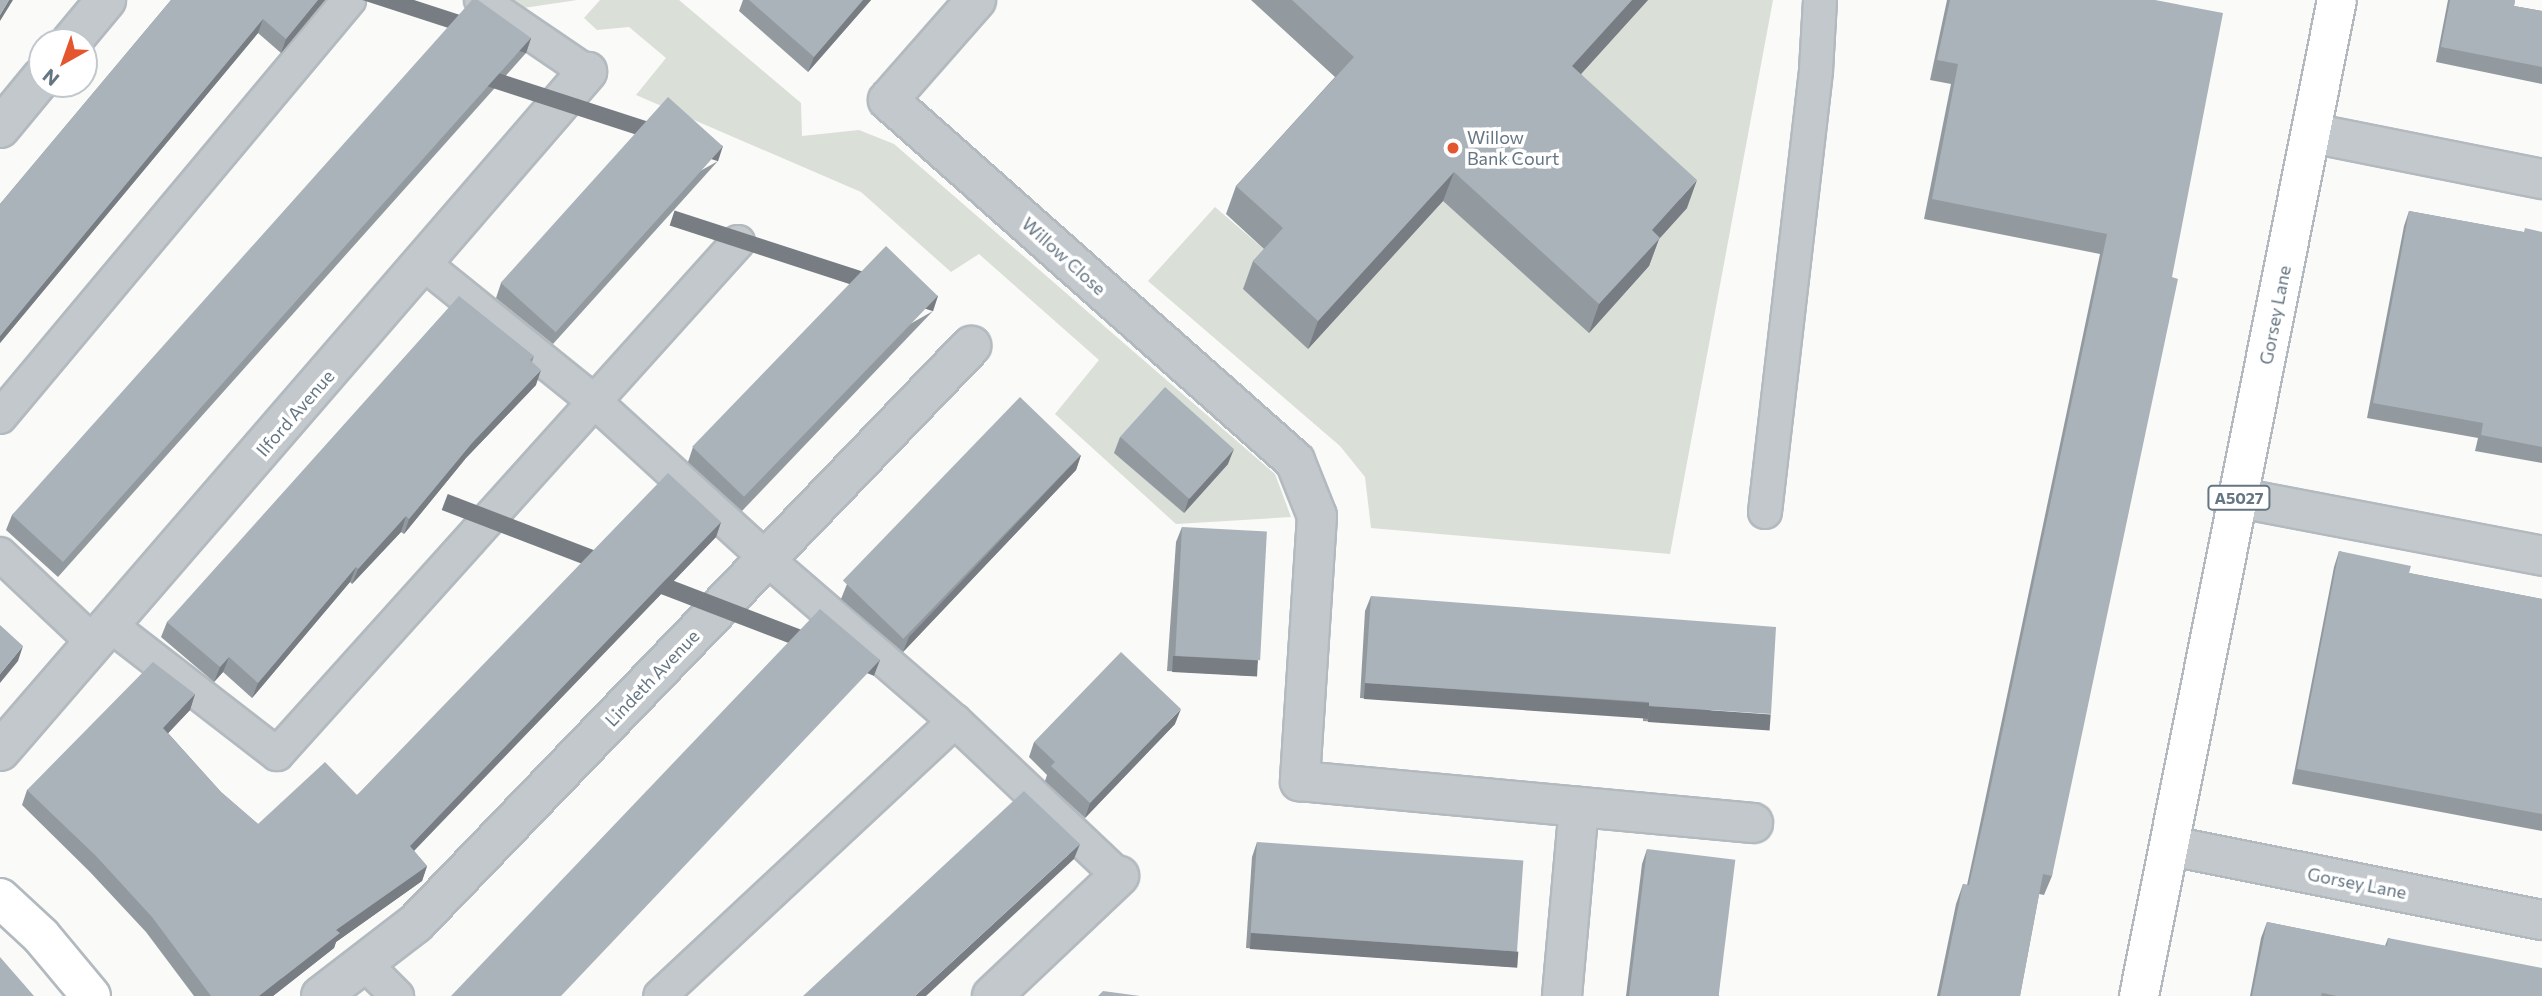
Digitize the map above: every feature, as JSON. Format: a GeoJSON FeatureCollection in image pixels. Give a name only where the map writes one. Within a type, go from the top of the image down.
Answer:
{"type":"FeatureCollection","features":[{"type":"Feature","properties":{"kind":"main road","name":"Gorsey Lane"},"geometry":{"type":"LineString","coordinates":[[2139,996],[2171,846],[2337,0]]}},
{"type":"Feature","properties":{"kind":"main road"},"geometry":{"type":"LineString","coordinates":[[0,898],[41,936],[91,996]]}},
{"type":"Feature","properties":{"kind":"street"},"geometry":{"type":"LineString","coordinates":[[83,28],[106,0]]}},
{"type":"Feature","properties":{"kind":"street","name":"Willow Close"},"geometry":{"type":"LineString","coordinates":[[976,0],[888,100],[1295,461],[1317,516],[1300,781],[1579,807]]}},
{"type":"Feature","properties":{"kind":"street","name":"Ilford Avenue"},"geometry":{"type":"LineString","coordinates":[[0,751],[424,264],[587,72]]}},
{"type":"Feature","properties":{"kind":"street"},"geometry":{"type":"LineString","coordinates":[[0,128],[28,94]]}},
{"type":"Feature","properties":{"kind":"street"},"geometry":{"type":"LineString","coordinates":[[2312,133],[2542,179]]}},
{"type":"Feature","properties":{"kind":"street","name":"Lindeth Avenue"},"geometry":{"type":"LineString","coordinates":[[321,996],[416,923],[971,346]]}},
{"type":"Feature","properties":{"kind":"street"},"geometry":{"type":"LineString","coordinates":[[2239,498],[2542,556]]}},
{"type":"Feature","properties":{"kind":"street"},"geometry":{"type":"LineString","coordinates":[[1562,996],[1579,807],[1753,823]]}},
{"type":"Feature","properties":{"kind":"street","name":"Gorsey Lane"},"geometry":{"type":"LineString","coordinates":[[2171,846],[2542,920]]}},
{"type":"Feature","properties":{"kind":"street"},"geometry":{"type":"LineString","coordinates":[[992,996],[1119,876]]}},
{"type":"Feature","properties":{"kind":"lane"},"geometry":{"type":"LineString","coordinates":[[0,417],[349,0]]}},
{"type":"Feature","properties":{"kind":"lane"},"geometry":{"type":"LineString","coordinates":[[481,0],[587,72]]}},
{"type":"Feature","properties":{"kind":"lane"},"geometry":{"type":"LineString","coordinates":[[1765,512],[1816,70],[1820,0]]}},
{"type":"Feature","properties":{"kind":"lane"},"geometry":{"type":"LineString","coordinates":[[0,554],[102,634],[277,754],[738,242]]}},
{"type":"Feature","properties":{"kind":"lane"},"geometry":{"type":"LineString","coordinates":[[424,264],[594,401],[767,559],[954,721],[1119,876]]}},
{"type":"Feature","properties":{"kind":"lane"},"geometry":{"type":"LineString","coordinates":[[660,996],[954,721]]}},
{"type":"Feature","properties":{"kind":"lane"},"geometry":{"type":"LineString","coordinates":[[363,963],[397,996]]}},
{"type":"Feature","properties":{"kind":"shaded area"},"geometry":{"type":"Polygon","coordinates":[[[495,0],[577,0],[510,10],[495,0]]]}},
{"type":"Feature","properties":{"kind":"shaded area"},"geometry":{"type":"Polygon","coordinates":[[[600,0],[679,0],[801,103],[802,136],[859,130],[894,144],[1275,474],[1291,517],[1176,524],[1055,414],[1099,360],[979,254],[951,272],[861,192],[636,95],[666,58],[629,27],[597,30],[584,18],[600,0]]]}},
{"type":"Feature","properties":{"kind":"shaded area"},"geometry":{"type":"Polygon","coordinates":[[[1648,0],[1773,0],[1670,554],[1371,528],[1365,477],[1340,446],[1148,281],[1215,207],[1272,256],[1308,349],[1443,201],[1589,332],[1649,266],[1562,95],[1648,0]]]}},
{"type":"Feature","properties":{"kind":"building"},"geometry":{"type":"Polygon","coordinates":[[[0,0],[9,0],[0,15],[0,0]]]}},
{"type":"Feature","properties":{"kind":"building"},"geometry":{"type":"Polygon","coordinates":[[[171,0],[318,0],[286,39],[263,19],[0,336],[0,204],[89,98],[98,98],[98,87],[171,0]]]}},
{"type":"Feature","properties":{"kind":"building"},"geometry":{"type":"Polygon","coordinates":[[[472,0],[478,0],[531,38],[63,562],[12,515],[472,0]]]}},
{"type":"Feature","properties":{"kind":"building"},"geometry":{"type":"Polygon","coordinates":[[[749,0],[863,0],[814,57],[749,0]]]}},
{"type":"Feature","properties":{"kind":"building","name":"Willow Bank Court"},"geometry":{"type":"Polygon","coordinates":[[[1292,0],[1632,0],[1572,66],[1697,180],[1652,230],[1660,238],[1599,304],[1454,172],[1318,321],[1253,261],[1283,228],[1236,186],[1354,57],[1292,0]]]}},
{"type":"Feature","properties":{"kind":"building"},"geometry":{"type":"Polygon","coordinates":[[[1950,0],[2155,0],[2223,13],[2172,277],[2178,279],[2052,876],[2043,874],[2020,996],[1940,996],[1963,884],[1969,885],[1986,809],[2107,234],[1932,199],[1958,64],[1937,60],[1950,0]]]}},
{"type":"Feature","properties":{"kind":"building"},"geometry":{"type":"Polygon","coordinates":[[[2450,0],[2515,0],[2514,6],[2542,11],[2542,67],[2441,47],[2450,0]]]}},
{"type":"Feature","properties":{"kind":"building"},"geometry":{"type":"Polygon","coordinates":[[[668,97],[723,147],[556,332],[501,283],[668,97]]]}},
{"type":"Feature","properties":{"kind":"building"},"geometry":{"type":"Polygon","coordinates":[[[2409,211],[2524,232],[2525,228],[2542,232],[2542,447],[2481,435],[2483,423],[2373,403],[2409,211]]]}},
{"type":"Feature","properties":{"kind":"building"},"geometry":{"type":"Polygon","coordinates":[[[886,246],[938,296],[744,497],[692,447],[886,246]]]}},
{"type":"Feature","properties":{"kind":"building"},"geometry":{"type":"Polygon","coordinates":[[[459,296],[534,356],[530,360],[541,370],[472,443],[409,519],[406,516],[358,569],[356,567],[258,683],[229,657],[220,667],[167,622],[459,296]]]}},
{"type":"Feature","properties":{"kind":"building"},"geometry":{"type":"Polygon","coordinates":[[[1165,387],[1234,449],[1189,499],[1120,437],[1165,387]]]}},
{"type":"Feature","properties":{"kind":"building"},"geometry":{"type":"Polygon","coordinates":[[[1020,397],[1080,455],[903,639],[843,580],[1020,397]]]}},
{"type":"Feature","properties":{"kind":"building"},"geometry":{"type":"Polygon","coordinates":[[[668,473],[721,522],[410,846],[427,866],[336,930],[340,933],[259,996],[211,996],[152,917],[96,856],[27,790],[153,662],[195,694],[163,728],[221,792],[258,824],[325,762],[357,795],[668,473]]]}},
{"type":"Feature","properties":{"kind":"building"},"geometry":{"type":"Polygon","coordinates":[[[1182,527],[1267,531],[1260,660],[1175,656],[1182,527]]]}},
{"type":"Feature","properties":{"kind":"building"},"geometry":{"type":"Polygon","coordinates":[[[2339,551],[2411,566],[2409,573],[2542,599],[2542,814],[2297,769],[2339,551]]]}},
{"type":"Feature","properties":{"kind":"building"},"geometry":{"type":"Polygon","coordinates":[[[1371,596],[1776,627],[1771,714],[1649,706],[1649,702],[1365,683],[1371,596]]]}},
{"type":"Feature","properties":{"kind":"building"},"geometry":{"type":"Polygon","coordinates":[[[820,609],[880,660],[561,996],[451,996],[820,609]]]}},
{"type":"Feature","properties":{"kind":"building"},"geometry":{"type":"Polygon","coordinates":[[[0,625],[23,646],[0,674],[0,625]]]}},
{"type":"Feature","properties":{"kind":"building"},"geometry":{"type":"Polygon","coordinates":[[[1121,652],[1181,709],[1090,803],[1051,766],[1055,762],[1034,742],[1121,652]]]}},
{"type":"Feature","properties":{"kind":"building"},"geometry":{"type":"Polygon","coordinates":[[[1024,791],[1080,844],[915,996],[803,996],[1024,791]]]}},
{"type":"Feature","properties":{"kind":"building"},"geometry":{"type":"Polygon","coordinates":[[[1257,842],[1523,861],[1517,951],[1251,933],[1257,842]]]}},
{"type":"Feature","properties":{"kind":"building"},"geometry":{"type":"Polygon","coordinates":[[[1647,849],[1735,860],[1719,996],[1629,996],[1647,849]]]}},
{"type":"Feature","properties":{"kind":"building"},"geometry":{"type":"Polygon","coordinates":[[[2267,922],[2387,946],[2388,938],[2542,968],[2542,996],[2337,996],[2322,993],[2321,996],[2252,996],[2267,922]]]}},
{"type":"Feature","properties":{"kind":"building"},"geometry":{"type":"Polygon","coordinates":[[[0,957],[34,996],[0,996],[0,957]]]}},
{"type":"Feature","properties":{"kind":"building"},"geometry":{"type":"Polygon","coordinates":[[[1103,991],[1140,996],[1098,996],[1103,991]]]}},
{"type":"Feature","properties":{"kind":"place","name":"Willow Bank Court"},"geometry":{"type":"Point","coordinates":[1453,148]}}]}
